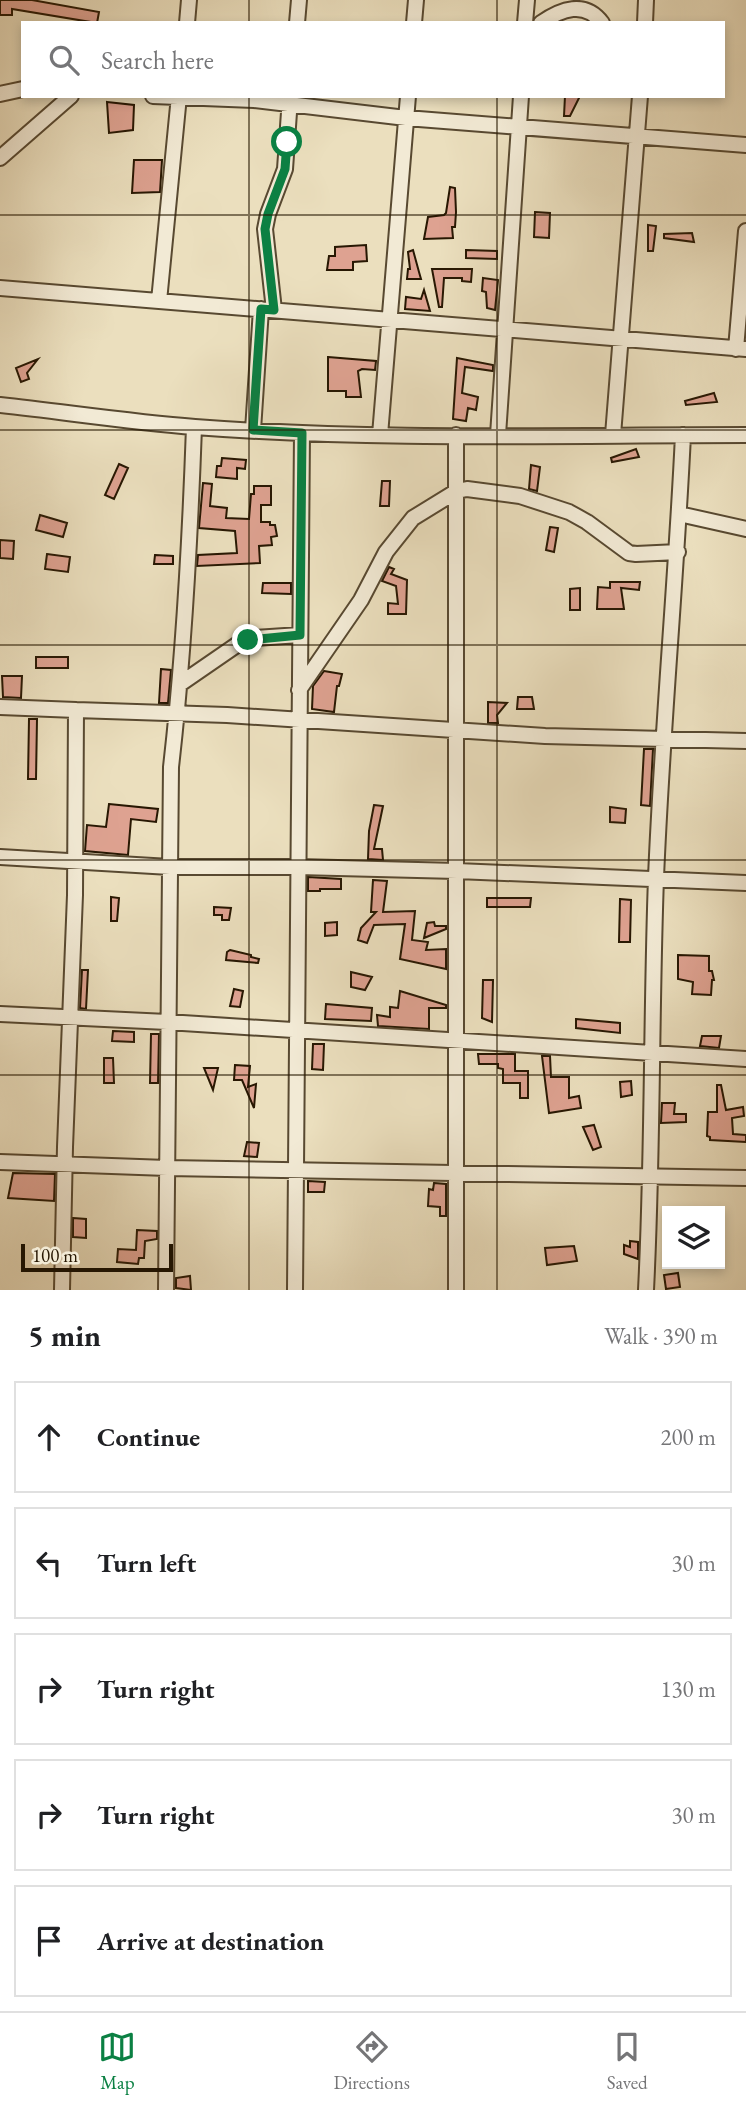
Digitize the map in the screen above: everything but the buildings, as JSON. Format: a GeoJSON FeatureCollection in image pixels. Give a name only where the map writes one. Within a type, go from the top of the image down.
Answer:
{"type":"FeatureCollection","features":[{"type":"Feature","properties":{"kind":"street"},"geometry":{"type":"LineString","coordinates":[[187,21],[190,0]]}},
{"type":"Feature","properties":{"kind":"street"},"geometry":{"type":"LineString","coordinates":[[297,21],[299,0]]}},
{"type":"Feature","properties":{"kind":"street"},"geometry":{"type":"LineString","coordinates":[[414,21],[416,0]]}},
{"type":"Feature","properties":{"kind":"street"},"geometry":{"type":"LineString","coordinates":[[525,21],[527,0]]}},
{"type":"Feature","properties":{"kind":"street"},"geometry":{"type":"LineString","coordinates":[[645,21],[646,0]]}},
{"type":"Feature","properties":{"kind":"street"},"geometry":{"type":"LineString","coordinates":[[545,21],[571,7],[586,8],[600,21]]}},
{"type":"Feature","properties":{"kind":"street"},"geometry":{"type":"LineString","coordinates":[[0,93],[21,89]]}},
{"type":"Feature","properties":{"kind":"street"},"geometry":{"type":"LineString","coordinates":[[0,158],[69,98]]}},
{"type":"Feature","properties":{"kind":"street"},"geometry":{"type":"LineString","coordinates":[[159,301],[179,98]]}},
{"type":"Feature","properties":{"kind":"street"},"geometry":{"type":"LineString","coordinates":[[223,98],[290,101],[406,118],[746,145]]}},
{"type":"Feature","properties":{"kind":"street"},"geometry":{"type":"LineString","coordinates":[[380,435],[408,98]]}},
{"type":"Feature","properties":{"kind":"street"},"geometry":{"type":"LineString","coordinates":[[498,435],[521,98]]}},
{"type":"Feature","properties":{"kind":"street"},"geometry":{"type":"LineString","coordinates":[[613,435],[640,98]]}},
{"type":"Feature","properties":{"kind":"street"},"geometry":{"type":"LineString","coordinates":[[253,430],[268,309],[265,229],[285,169],[290,101]]}},
{"type":"Feature","properties":{"kind":"street"},"geometry":{"type":"LineString","coordinates":[[0,288],[741,349],[746,231]]}},
{"type":"Feature","properties":{"kind":"street"},"geometry":{"type":"LineString","coordinates":[[0,405],[194,427],[302,433],[746,435]]}},
{"type":"Feature","properties":{"kind":"street"},"geometry":{"type":"LineString","coordinates":[[166,1290],[171,767],[178,713],[190,551],[194,427]]}},
{"type":"Feature","properties":{"kind":"street"},"geometry":{"type":"LineString","coordinates":[[295,1290],[302,433]]}},
{"type":"Feature","properties":{"kind":"street"},"geometry":{"type":"LineString","coordinates":[[456,435],[456,1290]]}},
{"type":"Feature","properties":{"kind":"street"},"geometry":{"type":"LineString","coordinates":[[646,1290],[652,1175],[656,878],[662,740],[678,552],[683,435]]}},
{"type":"Feature","properties":{"kind":"street"},"geometry":{"type":"LineString","coordinates":[[299,690],[361,600],[386,552],[414,518],[457,491],[467,489],[520,496],[569,512],[629,553],[678,552]]}},
{"type":"Feature","properties":{"kind":"street"},"geometry":{"type":"LineString","coordinates":[[679,514],[746,529]]}},
{"type":"Feature","properties":{"kind":"street"},"geometry":{"type":"LineString","coordinates":[[180,684],[241,642],[255,638],[300,635]]}},
{"type":"Feature","properties":{"kind":"street"},"geometry":{"type":"LineString","coordinates":[[0,707],[299,719],[662,740],[746,741]]}},
{"type":"Feature","properties":{"kind":"street"},"geometry":{"type":"LineString","coordinates":[[62,1290],[75,860],[76,710]]}},
{"type":"Feature","properties":{"kind":"street"},"geometry":{"type":"LineString","coordinates":[[0,857],[170,867],[457,871],[746,883]]}},
{"type":"Feature","properties":{"kind":"street"},"geometry":{"type":"LineString","coordinates":[[0,1014],[746,1059]]}},
{"type":"Feature","properties":{"kind":"street"},"geometry":{"type":"LineString","coordinates":[[0,1162],[167,1168],[746,1178]]}},
{"type":"Feature","properties":{"kind":"route"},"geometry":{"type":"LineString","coordinates":[[248,640],[300,635],[302,433],[253,430],[261,309],[274,310],[265,229],[285,169],[287,142]]}}]}
